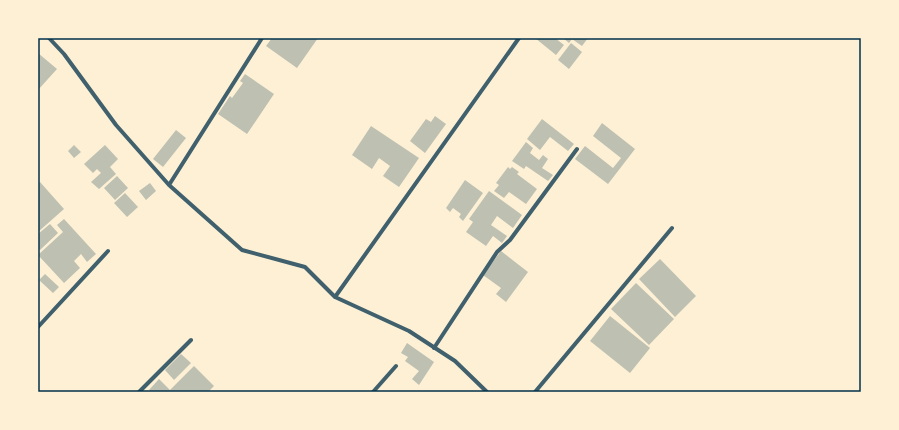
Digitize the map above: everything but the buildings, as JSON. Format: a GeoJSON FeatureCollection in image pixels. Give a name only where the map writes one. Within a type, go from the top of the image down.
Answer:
{"type":"FeatureCollection","features":[{"type":"Feature","properties":{"kind":"street"},"geometry":{"type":"LineString","coordinates":[[49,38],[64,54],[116,125],[169,185],[242,250],[305,267],[335,297],[409,331],[455,361],[487,392]]}},
{"type":"Feature","properties":{"kind":"street"},"geometry":{"type":"LineString","coordinates":[[169,185],[262,38]]}},
{"type":"Feature","properties":{"kind":"street"},"geometry":{"type":"LineString","coordinates":[[335,297],[519,38]]}},
{"type":"Feature","properties":{"kind":"street"},"geometry":{"type":"LineString","coordinates":[[434,348],[497,252],[510,240],[577,149]]}},
{"type":"Feature","properties":{"kind":"street"},"geometry":{"type":"LineString","coordinates":[[535,392],[672,228]]}},
{"type":"Feature","properties":{"kind":"street"},"geometry":{"type":"LineString","coordinates":[[38,327],[108,251]]}},
{"type":"Feature","properties":{"kind":"street"},"geometry":{"type":"LineString","coordinates":[[139,392],[191,340]]}},
{"type":"Feature","properties":{"kind":"street"},"geometry":{"type":"LineString","coordinates":[[373,392],[396,366]]}}]}
